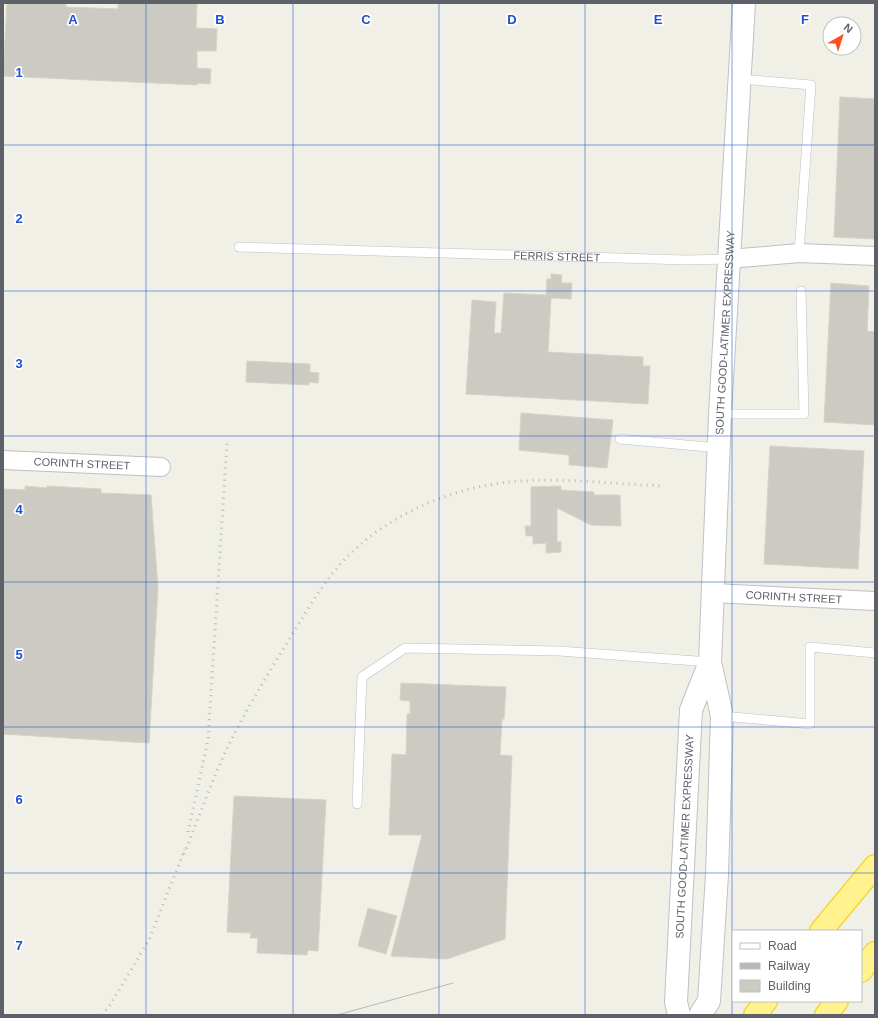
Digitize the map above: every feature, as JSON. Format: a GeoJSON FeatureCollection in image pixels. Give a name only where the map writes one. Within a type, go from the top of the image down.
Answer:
{"type":"FeatureCollection","features":[{"type":"Feature","properties":{"kind":"highway"},"geometry":{"type":"LineString","coordinates":[[823,930],[875,866]]}},
{"type":"Feature","properties":{"kind":"highway"},"geometry":{"type":"LineString","coordinates":[[862,970],[875,953]]}},
{"type":"Feature","properties":{"kind":"highway"},"geometry":{"type":"LineString","coordinates":[[755,1015],[765,1002]]}},
{"type":"Feature","properties":{"kind":"highway"},"geometry":{"type":"LineString","coordinates":[[826,1015],[836,1002]]}},
{"type":"Feature","properties":{"kind":"main road","name":"SOUTH GOOD-LATIMER EXPRESSWAY"},"geometry":{"type":"LineString","coordinates":[[700,1015],[709,1000],[717,875],[722,716],[710,662],[712,593],[720,414],[744,3]]}},
{"type":"Feature","properties":{"kind":"main road","name":"SOUTH GOOD-LATIMER EXPRESSWAY"},"geometry":{"type":"LineString","coordinates":[[679,1015],[676,1002],[690,710],[710,662]]}},
{"type":"Feature","properties":{"kind":"street","name":"FERRIS STREET"},"geometry":{"type":"LineString","coordinates":[[729,259],[799,253],[875,256]]}},
{"type":"Feature","properties":{"kind":"street","name":"CORINTH STREET"},"geometry":{"type":"LineString","coordinates":[[3,460],[161,467]]}},
{"type":"Feature","properties":{"kind":"street","name":"CORINTH STREET"},"geometry":{"type":"LineString","coordinates":[[712,593],[875,601]]}},
{"type":"Feature","properties":{"kind":"lane"},"geometry":{"type":"LineString","coordinates":[[740,79],[811,85],[799,253]]}},
{"type":"Feature","properties":{"kind":"lane","name":"FERRIS STREET"},"geometry":{"type":"LineString","coordinates":[[239,247],[686,260],[729,259]]}},
{"type":"Feature","properties":{"kind":"lane"},"geometry":{"type":"LineString","coordinates":[[720,414],[804,414],[801,291]]}},
{"type":"Feature","properties":{"kind":"lane"},"geometry":{"type":"LineString","coordinates":[[620,439],[719,448]]}},
{"type":"Feature","properties":{"kind":"lane"},"geometry":{"type":"LineString","coordinates":[[722,716],[810,724],[810,646],[875,654]]}},
{"type":"Feature","properties":{"kind":"lane"},"geometry":{"type":"LineString","coordinates":[[357,804],[362,677],[405,648],[559,651],[710,662]]}},
{"type":"Feature","properties":{"kind":"building"},"geometry":{"type":"Polygon","coordinates":[[[7,3],[66,3],[66,7],[118,9],[118,3],[197,3],[196,28],[217,29],[216,51],[197,51],[197,68],[211,69],[210,84],[197,83],[197,85],[3,76],[7,3]]]}},
{"type":"Feature","properties":{"kind":"building"},"geometry":{"type":"Polygon","coordinates":[[[840,97],[875,99],[875,239],[834,237],[840,97]]]}},
{"type":"Feature","properties":{"kind":"building"},"geometry":{"type":"Polygon","coordinates":[[[551,274],[562,275],[561,283],[572,283],[571,299],[551,298],[548,352],[643,357],[643,366],[650,366],[648,404],[466,394],[472,300],[496,302],[494,333],[501,333],[504,293],[546,295],[547,279],[551,279],[551,274]]]}},
{"type":"Feature","properties":{"kind":"building"},"geometry":{"type":"Polygon","coordinates":[[[831,283],[869,286],[867,331],[875,332],[875,425],[824,422],[831,283]]]}},
{"type":"Feature","properties":{"kind":"building"},"geometry":{"type":"Polygon","coordinates":[[[247,361],[310,364],[310,372],[319,373],[318,383],[309,382],[309,385],[246,382],[247,361]]]}},
{"type":"Feature","properties":{"kind":"building"},"geometry":{"type":"Polygon","coordinates":[[[521,413],[613,420],[607,468],[569,465],[569,455],[519,450],[521,413]]]}},
{"type":"Feature","properties":{"kind":"building"},"geometry":{"type":"Polygon","coordinates":[[[770,446],[864,451],[858,569],[764,564],[770,446]]]}},
{"type":"Feature","properties":{"kind":"building"},"geometry":{"type":"Polygon","coordinates":[[[25,486],[101,489],[101,493],[151,495],[158,587],[149,743],[3,734],[3,489],[25,490],[25,486]]]}},
{"type":"Feature","properties":{"kind":"building"},"geometry":{"type":"Polygon","coordinates":[[[561,486],[561,490],[594,492],[594,495],[620,495],[621,526],[591,525],[557,508],[557,542],[561,541],[561,552],[546,553],[546,543],[533,544],[533,536],[526,536],[525,526],[531,526],[531,487],[561,486]]]}},
{"type":"Feature","properties":{"kind":"building"},"geometry":{"type":"Polygon","coordinates":[[[401,683],[506,687],[500,755],[512,756],[505,939],[447,959],[391,956],[422,835],[389,835],[392,754],[406,755],[407,714],[410,714],[410,701],[400,700],[401,683]]]}},
{"type":"Feature","properties":{"kind":"building"},"geometry":{"type":"Polygon","coordinates":[[[234,796],[326,800],[318,951],[308,950],[307,955],[257,953],[258,938],[250,938],[251,933],[227,932],[234,796]]]}},
{"type":"Feature","properties":{"kind":"building"},"geometry":{"type":"Polygon","coordinates":[[[368,908],[397,916],[386,954],[358,946],[368,908]]]}},
{"type":"Feature","properties":{"kind":"tram line"},"geometry":{"type":"LineString","coordinates":[[337,1015],[453,983]]}},
{"type":"Feature","properties":{"kind":"railway"},"geometry":{"type":"LineString","coordinates":[[188,832],[208,740],[227,443]]}},
{"type":"Feature","properties":{"kind":"railway"},"geometry":{"type":"LineString","coordinates":[[184,854],[223,757],[263,682],[330,576],[350,554],[377,531],[412,510],[431,502],[471,489],[490,485],[510,482],[548,480],[663,486]]}},
{"type":"Feature","properties":{"kind":"railway"},"geometry":{"type":"LineString","coordinates":[[102,1015],[110,1005],[149,940],[185,849]]}}]}
